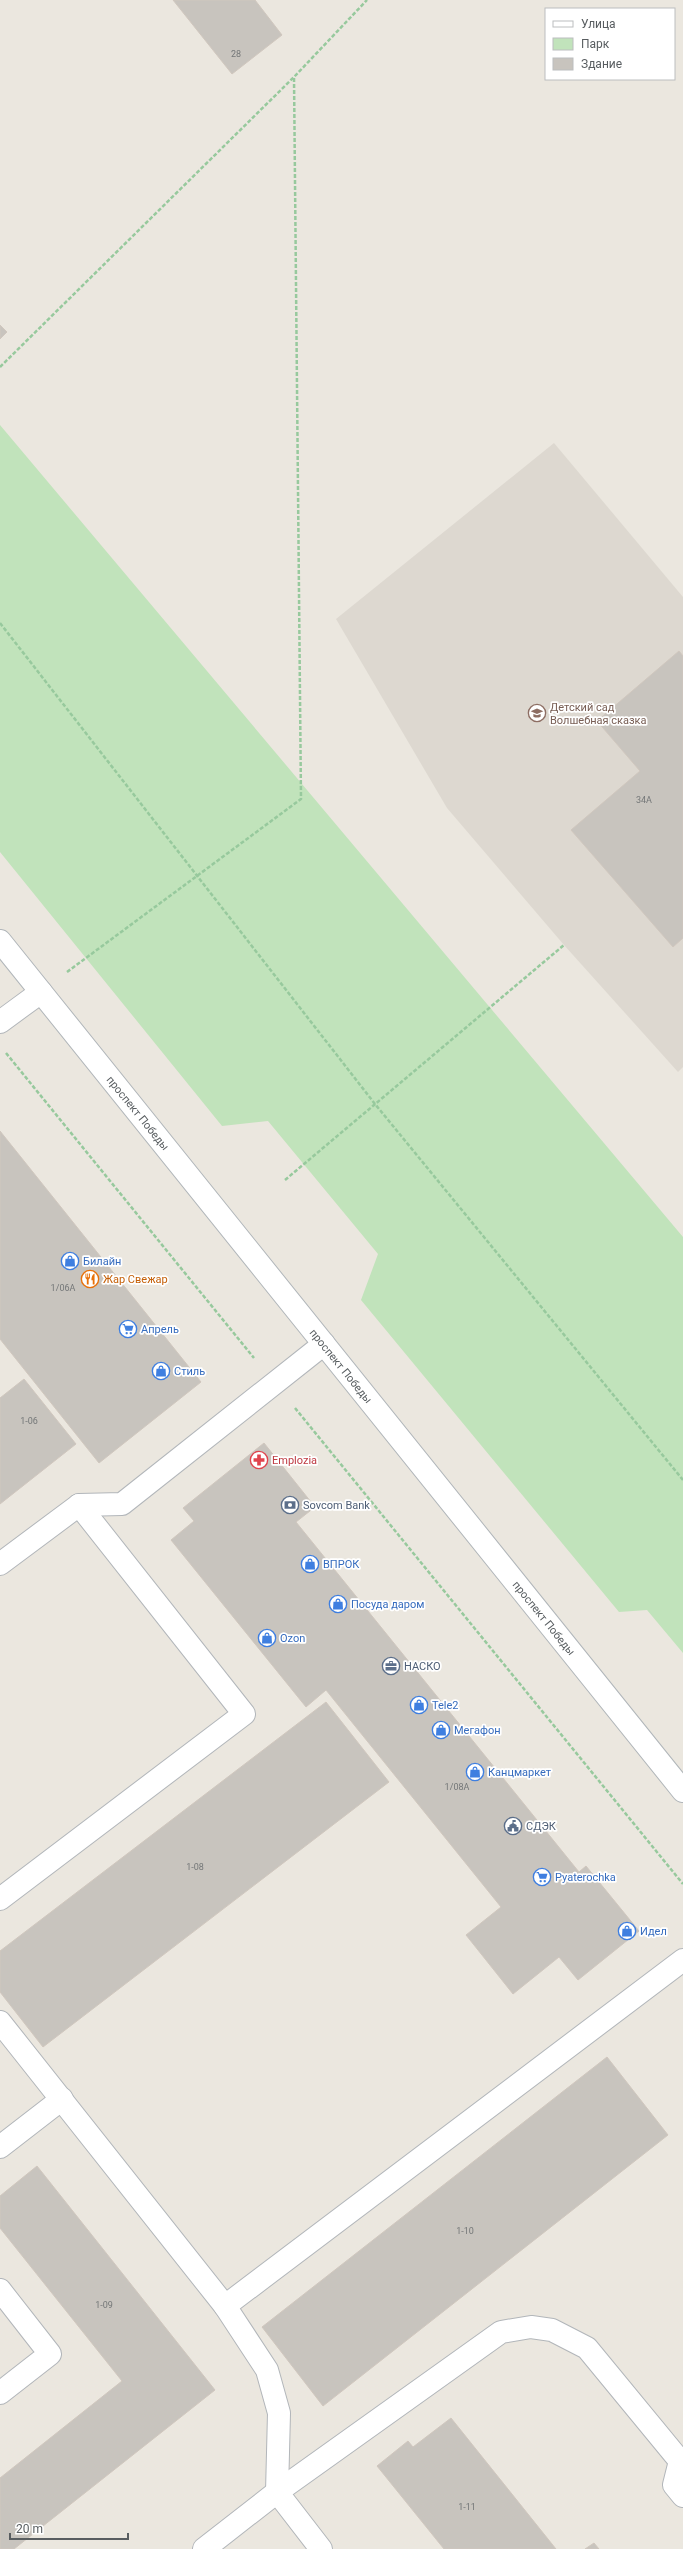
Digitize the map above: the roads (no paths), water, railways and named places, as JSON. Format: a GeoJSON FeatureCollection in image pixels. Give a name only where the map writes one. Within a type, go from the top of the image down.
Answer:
{"type":"FeatureCollection","features":[{"type":"Feature","properties":{"kind":"main road","name":"проспект Победы"},"geometry":{"type":"LineString","coordinates":[[0,941],[683,1791]]}},
{"type":"Feature","properties":{"kind":"main road"},"geometry":{"type":"LineString","coordinates":[[0,1022],[41,992]]}},
{"type":"Feature","properties":{"kind":"main road"},"geometry":{"type":"LineString","coordinates":[[0,1564],[79,1505],[122,1504],[324,1344]]}},
{"type":"Feature","properties":{"kind":"main road"},"geometry":{"type":"LineString","coordinates":[[0,1899],[244,1714],[79,1505]]}},
{"type":"Feature","properties":{"kind":"main road"},"geometry":{"type":"LineString","coordinates":[[225,2306],[683,1960]]}},
{"type":"Feature","properties":{"kind":"main road"},"geometry":{"type":"LineString","coordinates":[[0,2022],[225,2306],[267,2370],[275,2392],[278,2413],[277,2492],[321,2549]]}},
{"type":"Feature","properties":{"kind":"main road"},"geometry":{"type":"LineString","coordinates":[[0,2147],[62,2099]]}},
{"type":"Feature","properties":{"kind":"main road"},"geometry":{"type":"LineString","coordinates":[[0,2290],[50,2354],[0,2393]]}},
{"type":"Feature","properties":{"kind":"main road"},"geometry":{"type":"LineString","coordinates":[[204,2549],[277,2492],[501,2332],[531,2327],[552,2330],[587,2348],[681,2460],[674,2485],[683,2496]]}},
{"type":"Feature","properties":{"kind":"place","name":"Детский сад Волшебная сказка"},"geometry":{"type":"Point","coordinates":[537,713]}},
{"type":"Feature","properties":{"kind":"place","name":"Билайн"},"geometry":{"type":"Point","coordinates":[70,1261]}},
{"type":"Feature","properties":{"kind":"place","name":"Жар Свежар"},"geometry":{"type":"Point","coordinates":[90,1279]}},
{"type":"Feature","properties":{"kind":"place","name":"Апрель"},"geometry":{"type":"Point","coordinates":[128,1329]}},
{"type":"Feature","properties":{"kind":"place","name":"Стиль"},"geometry":{"type":"Point","coordinates":[161,1371]}},
{"type":"Feature","properties":{"kind":"place","name":"Emplozia"},"geometry":{"type":"Point","coordinates":[259,1460]}},
{"type":"Feature","properties":{"kind":"place","name":"Sovcom Bank"},"geometry":{"type":"Point","coordinates":[290,1505]}},
{"type":"Feature","properties":{"kind":"place","name":"ВПРОК"},"geometry":{"type":"Point","coordinates":[310,1564]}},
{"type":"Feature","properties":{"kind":"place","name":"Посуда даром"},"geometry":{"type":"Point","coordinates":[338,1604]}},
{"type":"Feature","properties":{"kind":"place","name":"Ozon"},"geometry":{"type":"Point","coordinates":[267,1638]}},
{"type":"Feature","properties":{"kind":"place","name":"НАСКО"},"geometry":{"type":"Point","coordinates":[391,1666]}},
{"type":"Feature","properties":{"kind":"place","name":"Tele2"},"geometry":{"type":"Point","coordinates":[419,1705]}},
{"type":"Feature","properties":{"kind":"place","name":"Мегафон"},"geometry":{"type":"Point","coordinates":[441,1730]}},
{"type":"Feature","properties":{"kind":"place","name":"Канцмаркет"},"geometry":{"type":"Point","coordinates":[475,1772]}},
{"type":"Feature","properties":{"kind":"place","name":"СДЭК"},"geometry":{"type":"Point","coordinates":[513,1826]}},
{"type":"Feature","properties":{"kind":"place","name":"Pyaterochka"},"geometry":{"type":"Point","coordinates":[542,1877]}},
{"type":"Feature","properties":{"kind":"place","name":"Идел"},"geometry":{"type":"Point","coordinates":[627,1931]}}]}
